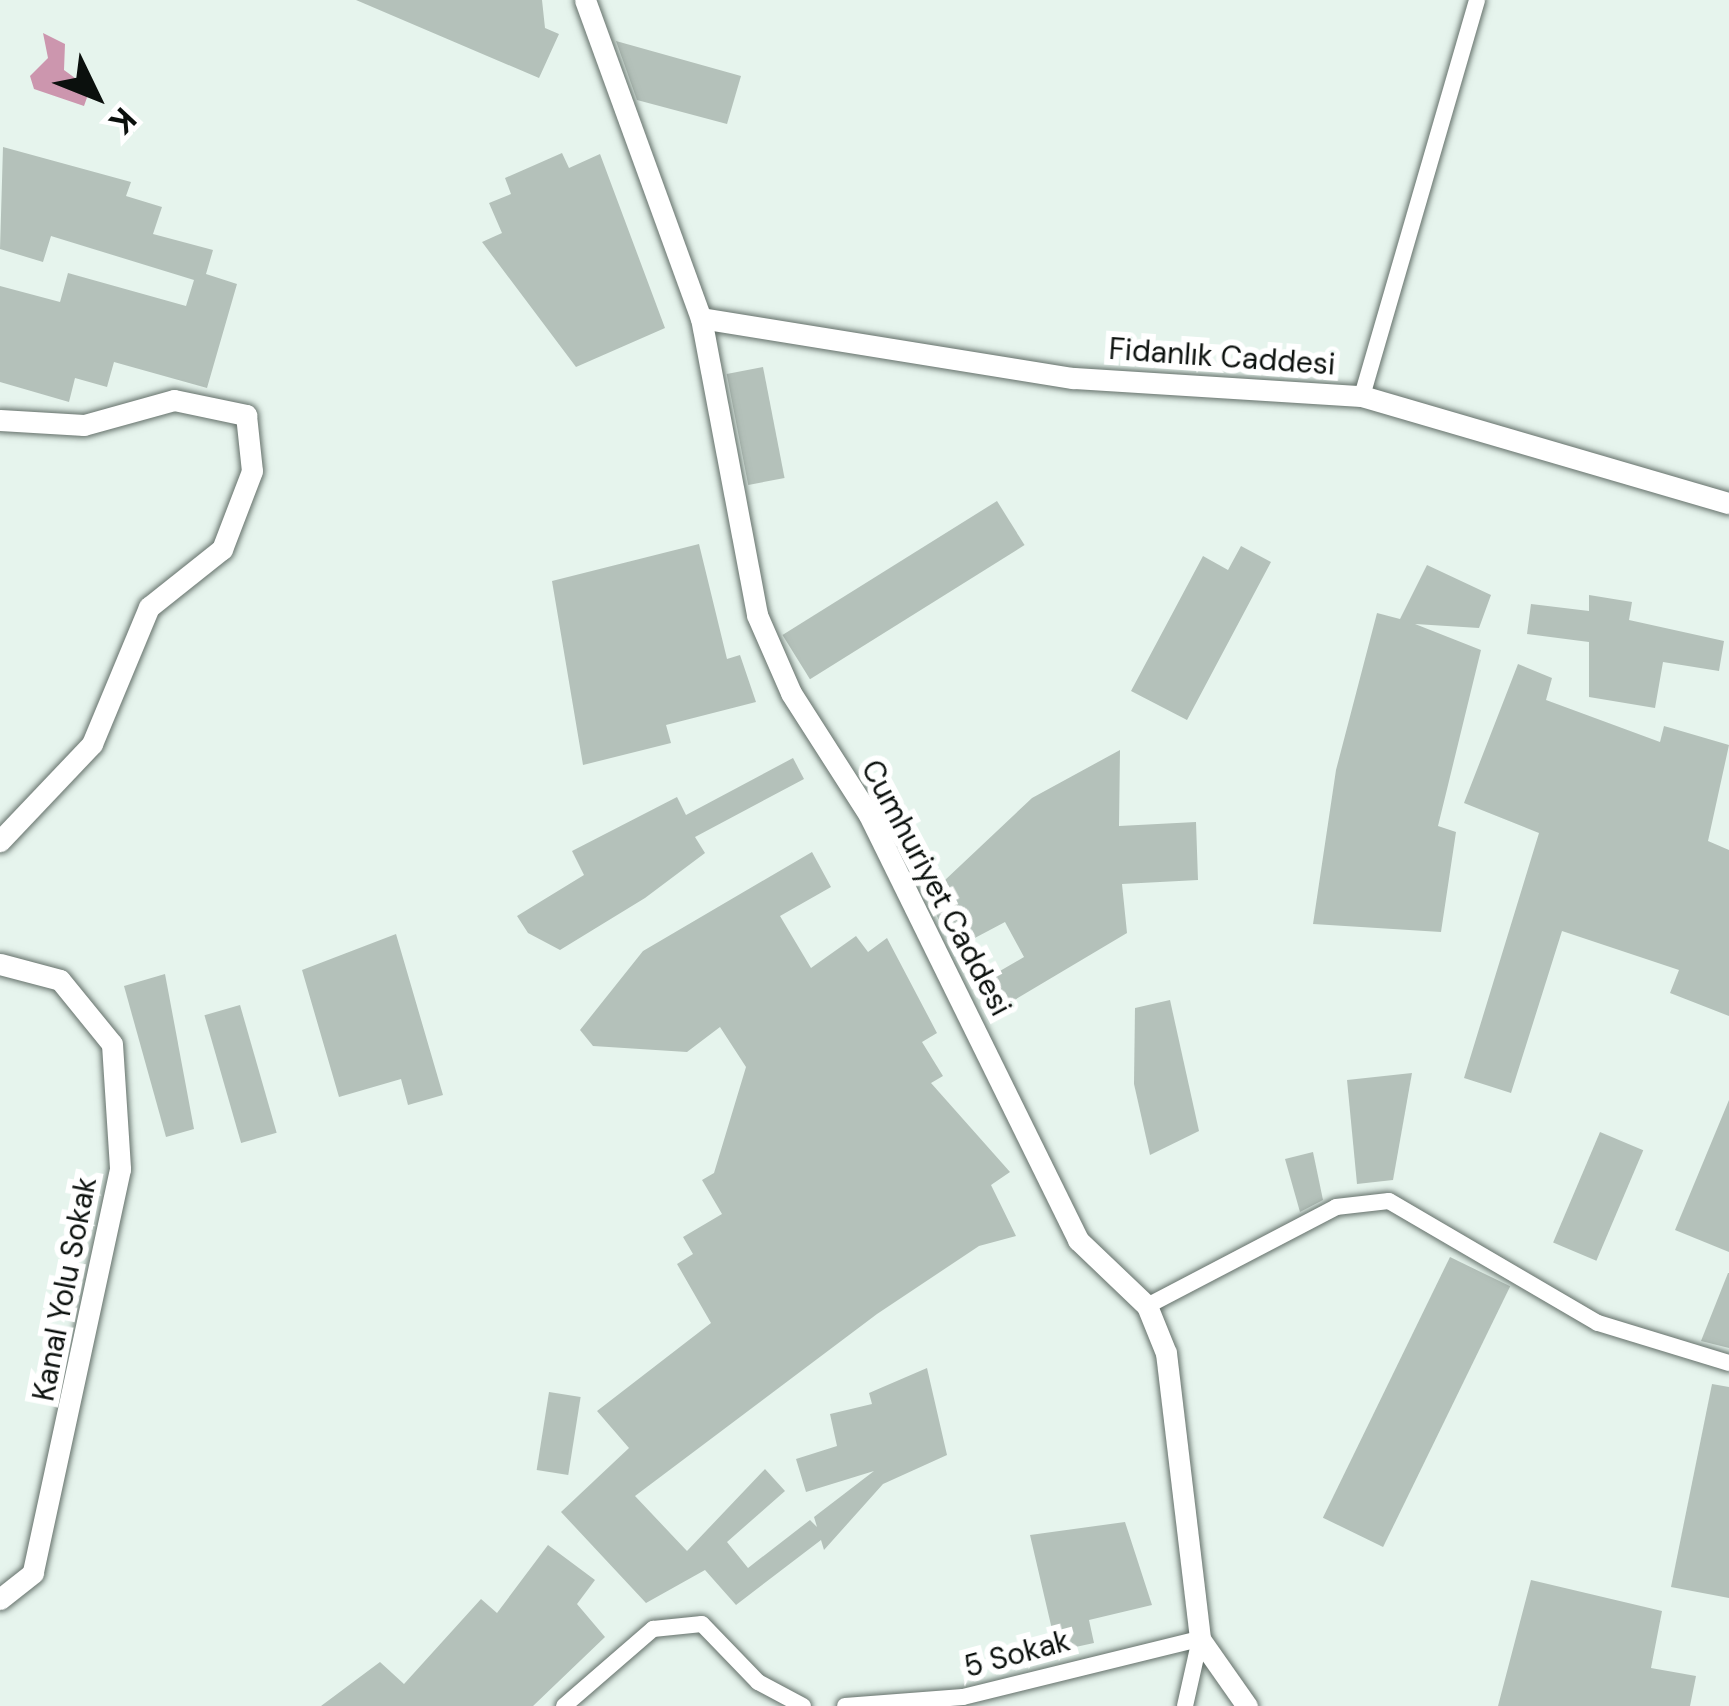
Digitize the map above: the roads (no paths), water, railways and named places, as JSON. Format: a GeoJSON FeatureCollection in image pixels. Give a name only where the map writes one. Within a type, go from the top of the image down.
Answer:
{"type":"FeatureCollection","features":[{"type":"Feature","properties":{"kind":"street","name":"Cumhuriyet Caddesi"},"geometry":{"type":"LineString","coordinates":[[585,0],[701,318],[752,592],[790,693],[869,815],[1078,1240],[1147,1306],[1166,1353],[1200,1639],[1247,1706]]}},
{"type":"Feature","properties":{"kind":"street"},"geometry":{"type":"LineString","coordinates":[[1362,396],[1477,0]]}},
{"type":"Feature","properties":{"kind":"street","name":"Fidanlık Caddesi"},"geometry":{"type":"LineString","coordinates":[[701,318],[1073,378],[1362,396],[1729,503]]}},
{"type":"Feature","properties":{"kind":"street"},"geometry":{"type":"LineString","coordinates":[[0,420],[84,425],[174,400],[246,415],[252,471],[222,549],[149,607],[92,743],[0,842]]}},
{"type":"Feature","properties":{"kind":"street","name":"Kanal Yolu Sokak"},"geometry":{"type":"LineString","coordinates":[[0,964],[60,980],[112,1044],[120,1169],[33,1573],[0,1599]]}},
{"type":"Feature","properties":{"kind":"street"},"geometry":{"type":"LineString","coordinates":[[1147,1306],[1336,1207],[1389,1201],[1598,1323],[1729,1363]]}},
{"type":"Feature","properties":{"kind":"street"},"geometry":{"type":"LineString","coordinates":[[564,1706],[653,1629],[702,1624],[758,1682],[803,1706]]}},
{"type":"Feature","properties":{"kind":"street"},"geometry":{"type":"LineString","coordinates":[[1185,1706],[1200,1639]]}},
{"type":"Feature","properties":{"kind":"street","name":"5 Sokak"},"geometry":{"type":"LineString","coordinates":[[845,1706],[963,1697],[1200,1639]]}}]}
